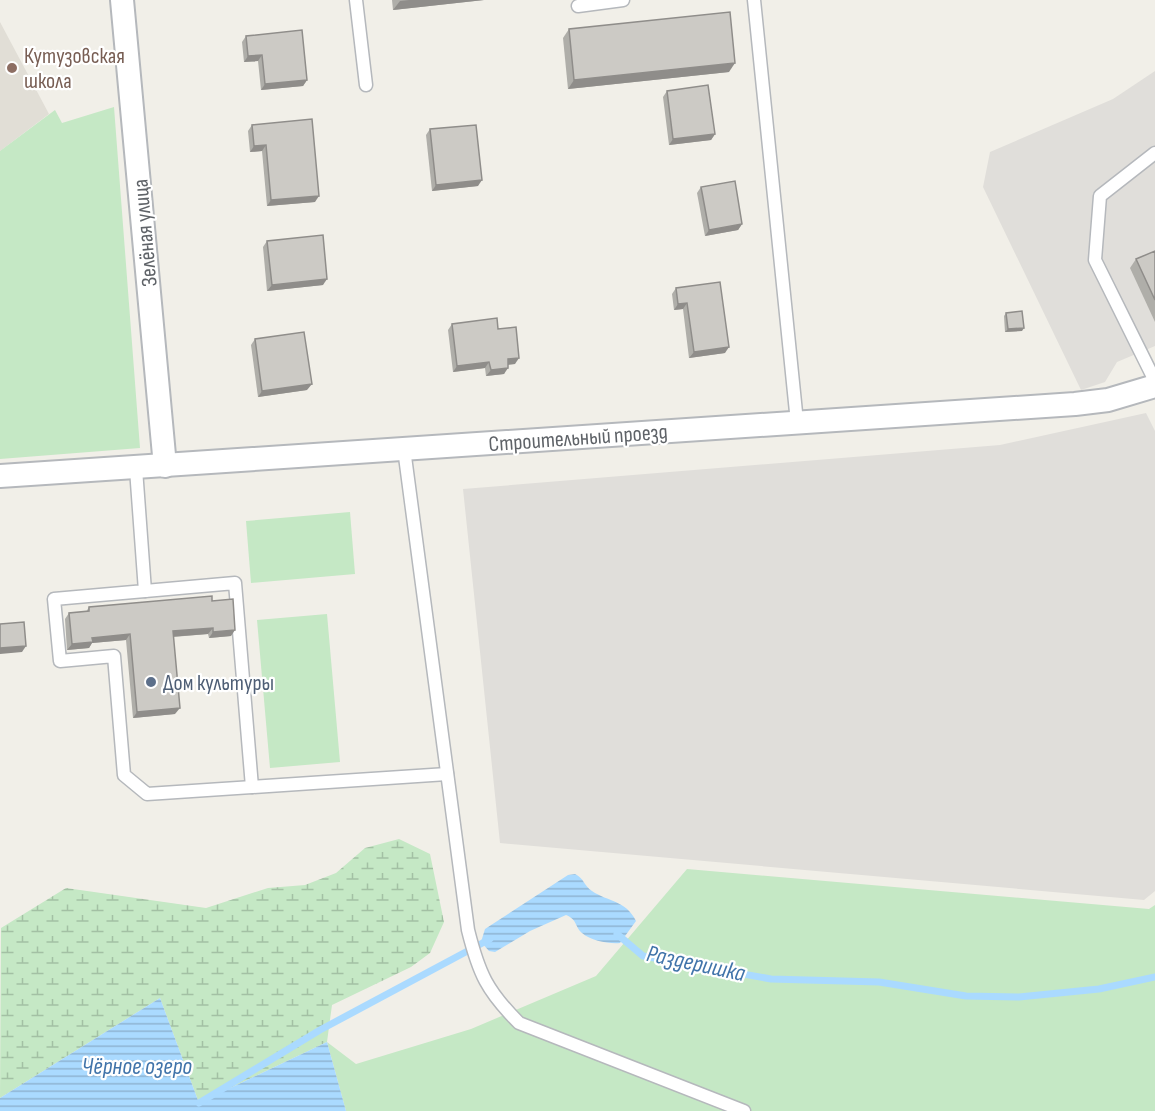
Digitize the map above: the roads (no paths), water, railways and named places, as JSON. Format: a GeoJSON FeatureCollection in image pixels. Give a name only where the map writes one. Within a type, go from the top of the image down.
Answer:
{"type":"FeatureCollection","features":[{"type":"Feature","properties":{"kind":"street","name":"Зелёная улица"},"geometry":{"type":"LineString","coordinates":[[122,0],[165,466]]}},
{"type":"Feature","properties":{"kind":"street","name":"Строительный проезд"},"geometry":{"type":"LineString","coordinates":[[0,476],[136,469],[1075,404],[1108,400],[1155,387]]}},
{"type":"Feature","properties":{"kind":"lane"},"geometry":{"type":"LineString","coordinates":[[356,0],[366,85]]}},
{"type":"Feature","properties":{"kind":"lane"},"geometry":{"type":"LineString","coordinates":[[578,6],[623,0]]}},
{"type":"Feature","properties":{"kind":"lane"},"geometry":{"type":"LineString","coordinates":[[754,0],[797,422]]}},
{"type":"Feature","properties":{"kind":"lane"},"geometry":{"type":"LineString","coordinates":[[1155,153],[1100,196],[1095,260],[1155,381]]}},
{"type":"Feature","properties":{"kind":"lane"},"geometry":{"type":"LineString","coordinates":[[404,449],[468,930],[477,968],[495,1000],[519,1023],[744,1111]]}},
{"type":"Feature","properties":{"kind":"lane"},"geometry":{"type":"LineString","coordinates":[[136,469],[145,591]]}},
{"type":"Feature","properties":{"kind":"lane"},"geometry":{"type":"LineString","coordinates":[[252,787],[235,583],[54,599],[60,661],[114,656],[124,775],[147,794],[252,787],[447,774]]}},
{"type":"Feature","properties":{"kind":"water"},"geometry":{"type":"Polygon","coordinates":[[[575,874],[592,891],[622,905],[632,914],[636,921],[620,943],[590,938],[582,933],[572,919],[566,915],[530,931],[495,952],[489,951],[481,942],[485,929],[568,875],[575,874]]]}},
{"type":"Feature","properties":{"kind":"water","name":"Чёрное озеро"},"geometry":{"type":"Polygon","coordinates":[[[160,998],[199,1103],[327,1042],[346,1111],[0,1111],[0,1098],[160,998]]]}},
{"type":"Feature","properties":{"kind":"waterway","name":"Раздеришка"},"geometry":{"type":"LineString","coordinates":[[617,934],[643,956],[771,979],[879,982],[966,996],[1019,997],[1099,989],[1155,977]]}},
{"type":"Feature","properties":{"kind":"waterway","name":"Раздеришка"},"geometry":{"type":"LineString","coordinates":[[199,1103],[320,1030],[490,939]]}},
{"type":"Feature","properties":{"kind":"place","name":"Кутузовская школа"},"geometry":{"type":"Point","coordinates":[12,68]}},
{"type":"Feature","properties":{"kind":"place","name":"Дом культуры"},"geometry":{"type":"Point","coordinates":[151,682]}}]}
